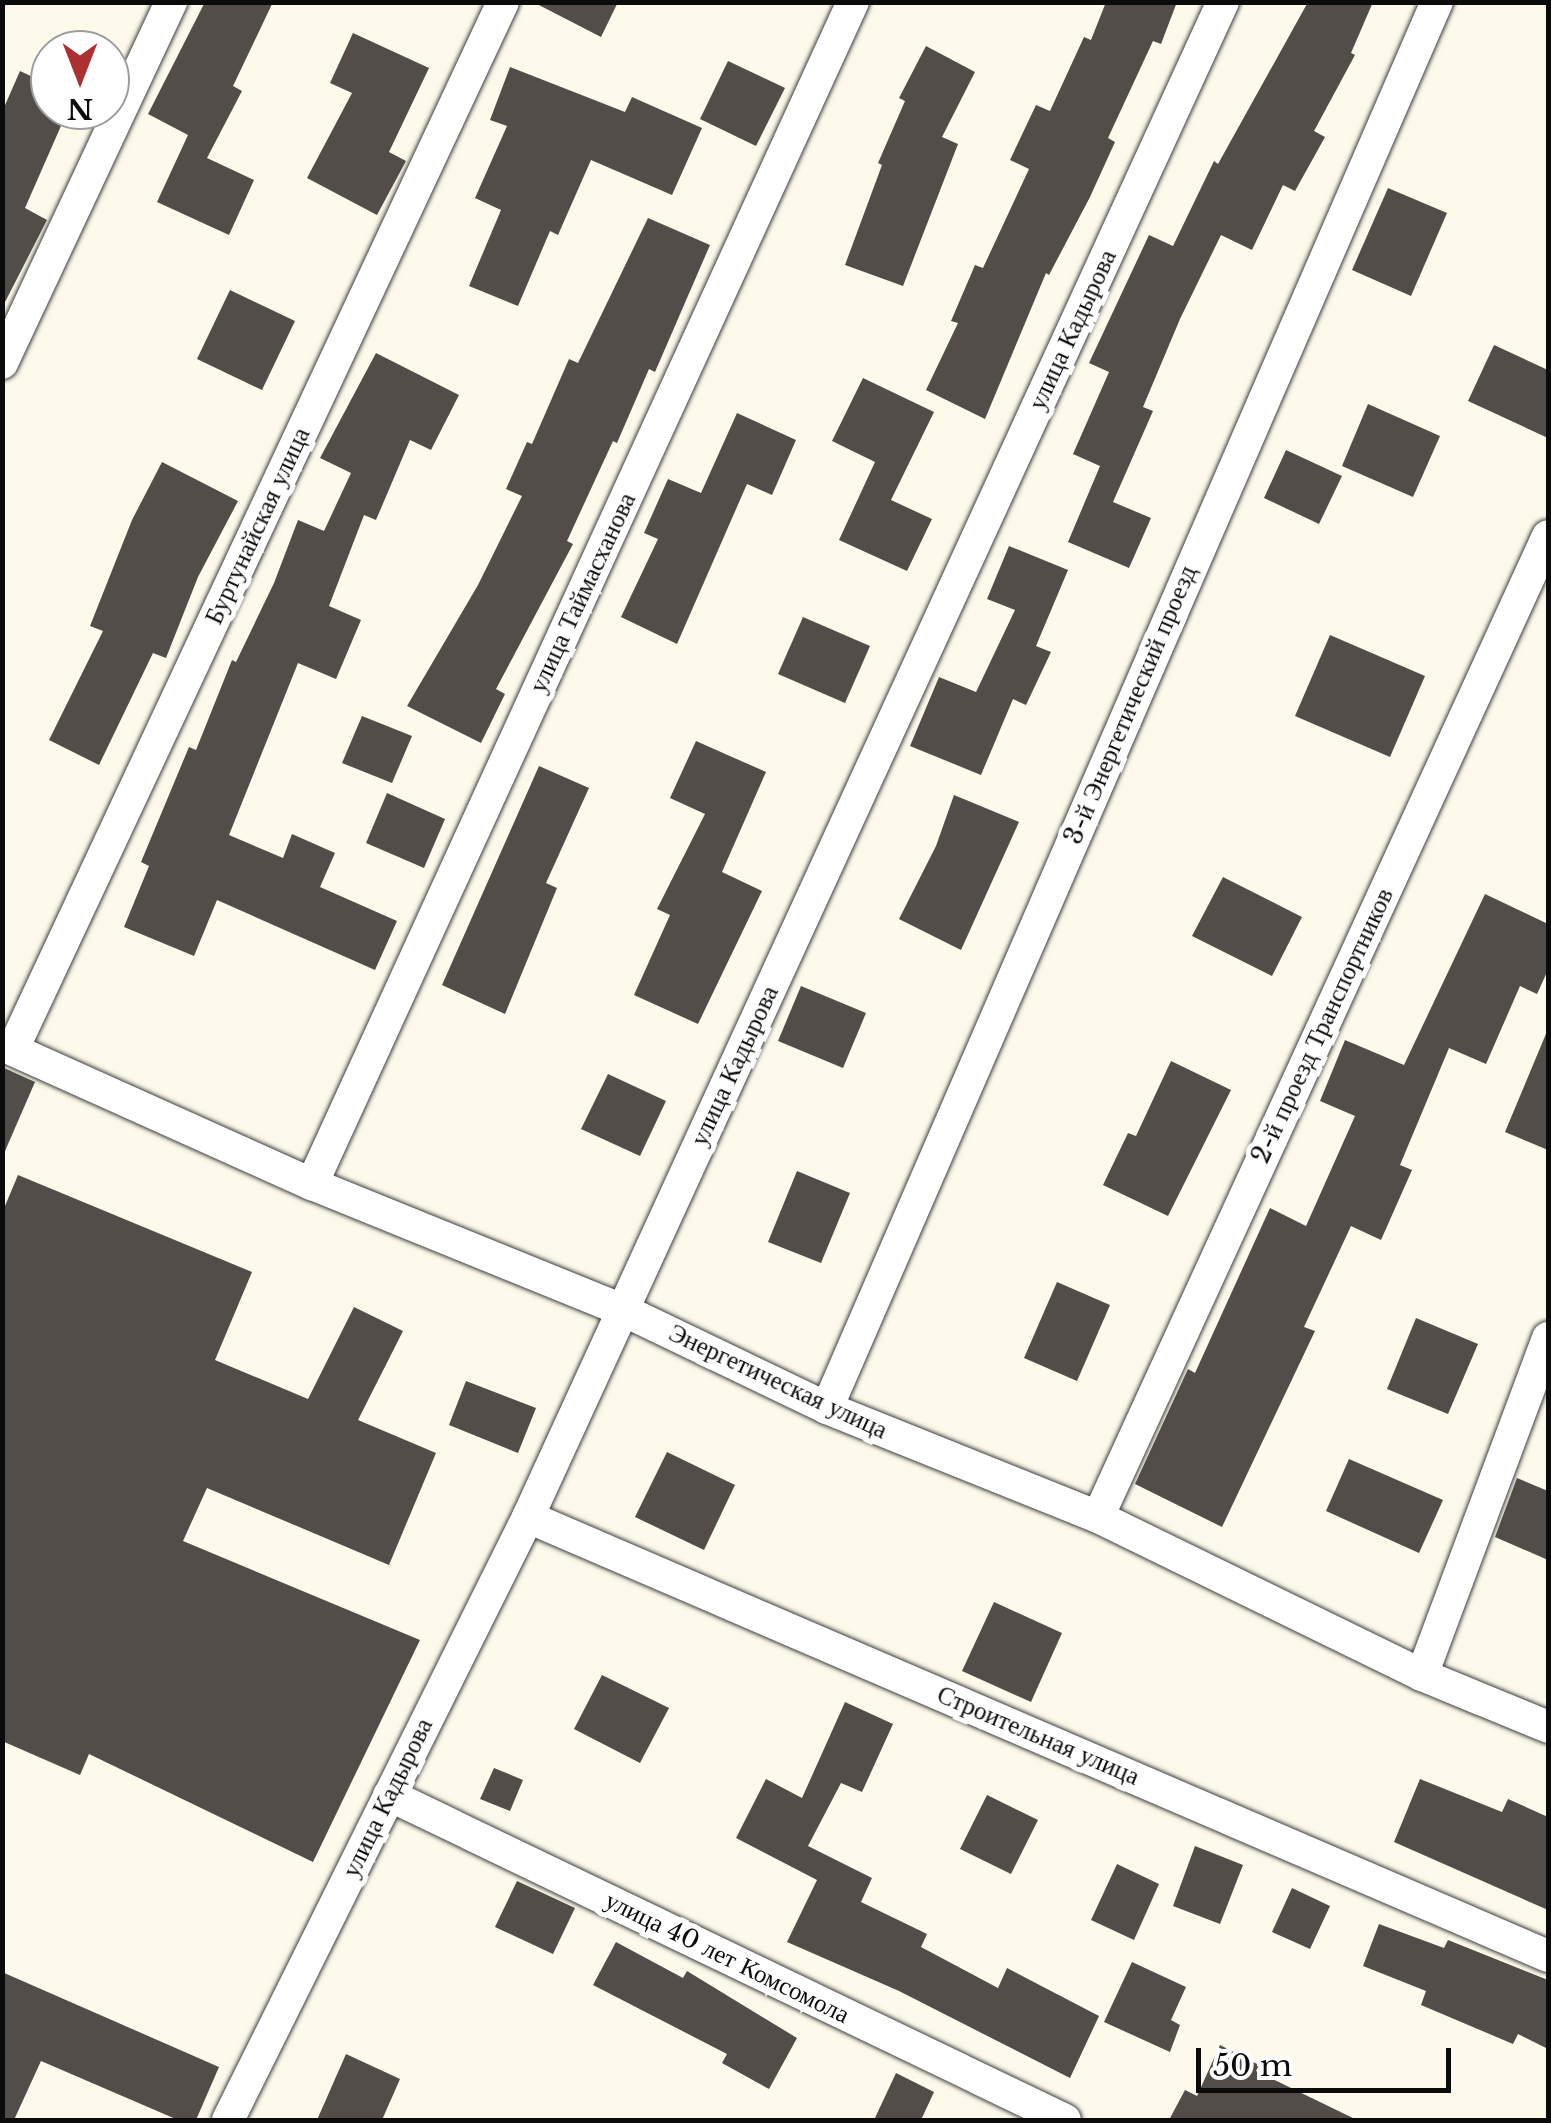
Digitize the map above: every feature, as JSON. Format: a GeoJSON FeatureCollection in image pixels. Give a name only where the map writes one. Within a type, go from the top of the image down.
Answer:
{"type":"FeatureCollection","features":[{"type":"Feature","properties":{"kind":"street"},"geometry":{"type":"LineString","coordinates":[[2,363],[171,2]]}},
{"type":"Feature","properties":{"kind":"street","name":"Буртунайская улица"},"geometry":{"type":"LineString","coordinates":[[8,1047],[504,2]]}},
{"type":"Feature","properties":{"kind":"street","name":"улица Таймасханова"},"geometry":{"type":"LineString","coordinates":[[312,1184],[853,2]]}},
{"type":"Feature","properties":{"kind":"street","name":"улица Кадырова"},"geometry":{"type":"LineString","coordinates":[[228,2120],[528,1516],[1223,2]]}},
{"type":"Feature","properties":{"kind":"street","name":"3-й Энергетический проезд"},"geometry":{"type":"LineString","coordinates":[[827,1408],[1438,2]]}},
{"type":"Feature","properties":{"kind":"street","name":"2-й проезд Транспортников"},"geometry":{"type":"LineString","coordinates":[[1098,1516],[1548,536]]}},
{"type":"Feature","properties":{"kind":"street","name":"Энергетическая улица"},"geometry":{"type":"LineString","coordinates":[[8,1047],[312,1184],[623,1310],[827,1408],[1098,1516],[1422,1675],[1548,1728]]}},
{"type":"Feature","properties":{"kind":"street"},"geometry":{"type":"LineString","coordinates":[[1422,1675],[1548,1338]]}},
{"type":"Feature","properties":{"kind":"street","name":"Строительная улица"},"geometry":{"type":"LineString","coordinates":[[528,1516],[1548,1956]]}},
{"type":"Feature","properties":{"kind":"street","name":"улица 40 лет Комсомола"},"geometry":{"type":"LineString","coordinates":[[390,1794],[1065,2120]]}},
{"type":"Feature","properties":{"kind":"building"},"geometry":{"type":"Polygon","coordinates":[[[205,2],[273,2],[233,86],[242,91],[207,158],[254,180],[229,235],[157,202],[188,135],[148,114],[205,2]]]}},
{"type":"Feature","properties":{"kind":"building"},"geometry":{"type":"Polygon","coordinates":[[[533,2],[618,2],[601,37],[533,2]]]}},
{"type":"Feature","properties":{"kind":"building"},"geometry":{"type":"Polygon","coordinates":[[[1106,2],[1177,2],[1161,44],[1153,41],[1108,138],[1115,142],[1049,275],[1046,273],[985,419],[926,390],[958,323],[951,321],[975,265],[983,268],[1029,169],[1010,160],[1036,105],[1050,111],[1084,37],[1091,40],[1106,2]]]}},
{"type":"Feature","properties":{"kind":"building"},"geometry":{"type":"Polygon","coordinates":[[[1308,2],[1373,2],[1351,53],[1355,55],[1314,131],[1325,137],[1295,191],[1283,185],[1252,250],[1221,235],[1180,319],[1143,407],[1153,411],[1113,502],[1151,518],[1129,568],[1068,542],[1100,466],[1073,454],[1109,372],[1089,363],[1149,235],[1173,246],[1214,161],[1218,164],[1308,2]]]}},
{"type":"Feature","properties":{"kind":"building"},"geometry":{"type":"Polygon","coordinates":[[[353,33],[429,68],[389,152],[406,161],[377,215],[307,178],[352,93],[330,83],[353,33]]]}},
{"type":"Feature","properties":{"kind":"building"},"geometry":{"type":"Polygon","coordinates":[[[926,46],[975,72],[942,137],[958,144],[903,286],[845,265],[882,165],[878,163],[905,101],[899,98],[926,46]]]}},
{"type":"Feature","properties":{"kind":"building"},"geometry":{"type":"Polygon","coordinates":[[[728,61],[785,88],[756,146],[700,119],[728,61]]]}},
{"type":"Feature","properties":{"kind":"building"},"geometry":{"type":"Polygon","coordinates":[[[510,67],[625,112],[632,97],[702,128],[672,195],[591,160],[558,235],[550,231],[518,306],[469,286],[501,210],[475,198],[507,126],[490,120],[510,67]]]}},
{"type":"Feature","properties":{"kind":"building"},"geometry":{"type":"Polygon","coordinates":[[[20,71],[30,76],[30,130],[59,130],[25,208],[47,220],[2,308],[2,112],[20,71]]]}},
{"type":"Feature","properties":{"kind":"building"},"geometry":{"type":"Polygon","coordinates":[[[1388,188],[1447,213],[1411,296],[1352,270],[1388,188]]]}},
{"type":"Feature","properties":{"kind":"building"},"geometry":{"type":"Polygon","coordinates":[[[648,218],[710,245],[655,372],[649,369],[567,541],[573,544],[496,689],[505,694],[481,743],[407,706],[478,585],[522,496],[506,489],[527,442],[532,444],[569,359],[578,363],[648,218]]]}},
{"type":"Feature","properties":{"kind":"building"},"geometry":{"type":"Polygon","coordinates":[[[230,290],[295,321],[262,390],[197,359],[230,290]]]}},
{"type":"Feature","properties":{"kind":"building"},"geometry":{"type":"Polygon","coordinates":[[[1494,345],[1548,370],[1548,438],[1468,401],[1494,345]]]}},
{"type":"Feature","properties":{"kind":"building"},"geometry":{"type":"Polygon","coordinates":[[[376,353],[459,395],[431,450],[410,440],[376,520],[364,515],[329,606],[361,620],[336,679],[298,663],[229,835],[283,858],[292,834],[335,853],[320,887],[397,921],[375,970],[217,900],[194,956],[124,927],[149,866],[141,862],[189,747],[196,750],[232,660],[236,662],[274,583],[298,520],[324,531],[351,473],[320,458],[376,353]]]}},
{"type":"Feature","properties":{"kind":"building"},"geometry":{"type":"Polygon","coordinates":[[[863,378],[934,412],[891,500],[932,519],[907,571],[839,540],[875,462],[832,441],[863,378]]]}},
{"type":"Feature","properties":{"kind":"building"},"geometry":{"type":"Polygon","coordinates":[[[1368,404],[1440,436],[1413,497],[1342,466],[1368,404]]]}},
{"type":"Feature","properties":{"kind":"building"},"geometry":{"type":"Polygon","coordinates":[[[737,413],[796,440],[772,495],[747,484],[677,644],[621,617],[658,539],[644,533],[668,479],[701,493],[737,413]]]}},
{"type":"Feature","properties":{"kind":"building"},"geometry":{"type":"Polygon","coordinates":[[[1286,450],[1342,476],[1319,524],[1264,498],[1286,450]]]}},
{"type":"Feature","properties":{"kind":"building"},"geometry":{"type":"Polygon","coordinates":[[[162,462],[238,501],[198,577],[166,658],[153,653],[99,765],[49,740],[103,631],[90,626],[132,520],[162,462]]]}},
{"type":"Feature","properties":{"kind":"building"},"geometry":{"type":"Polygon","coordinates":[[[1009,546],[1068,570],[1036,646],[1051,652],[1026,705],[1013,699],[981,775],[910,746],[939,677],[976,692],[1015,610],[987,599],[1009,546]]]}},
{"type":"Feature","properties":{"kind":"building"},"geometry":{"type":"Polygon","coordinates":[[[803,617],[870,646],[845,703],[778,674],[803,617]]]}},
{"type":"Feature","properties":{"kind":"building"},"geometry":{"type":"Polygon","coordinates":[[[1330,635],[1425,676],[1390,757],[1295,716],[1330,635]]]}},
{"type":"Feature","properties":{"kind":"building"},"geometry":{"type":"Polygon","coordinates":[[[362,716],[412,736],[392,783],[342,763],[362,716]]]}},
{"type":"Feature","properties":{"kind":"building"},"geometry":{"type":"Polygon","coordinates":[[[696,741],[766,772],[722,872],[762,891],[698,1024],[634,995],[670,915],[657,909],[705,814],[670,798],[696,741]]]}},
{"type":"Feature","properties":{"kind":"building"},"geometry":{"type":"Polygon","coordinates":[[[539,766],[589,788],[546,883],[557,888],[505,1014],[442,985],[539,766]]]}},
{"type":"Feature","properties":{"kind":"building"},"geometry":{"type":"Polygon","coordinates":[[[387,793],[445,819],[424,868],[366,843],[387,793]]]}},
{"type":"Feature","properties":{"kind":"building"},"geometry":{"type":"Polygon","coordinates":[[[954,795],[1019,822],[961,950],[899,919],[936,846],[954,795]]]}},
{"type":"Feature","properties":{"kind":"building"},"geometry":{"type":"Polygon","coordinates":[[[1223,877],[1302,917],[1272,976],[1192,936],[1223,877]]]}},
{"type":"Feature","properties":{"kind":"building"},"geometry":{"type":"Polygon","coordinates":[[[1485,894],[1548,924],[1548,970],[1537,994],[1520,986],[1486,1064],[1449,1048],[1400,1165],[1412,1170],[1381,1240],[1351,1226],[1304,1327],[1315,1331],[1222,1527],[1135,1484],[1188,1369],[1195,1373],[1270,1208],[1306,1226],[1355,1116],[1320,1101],[1345,1040],[1404,1065],[1485,894]]]}},
{"type":"Feature","properties":{"kind":"building"},"geometry":{"type":"Polygon","coordinates":[[[801,986],[866,1013],[843,1068],[778,1041],[801,986]]]}},
{"type":"Feature","properties":{"kind":"building"},"geometry":{"type":"Polygon","coordinates":[[[1548,1029],[1548,1150],[1505,1132],[1548,1029]]]}},
{"type":"Feature","properties":{"kind":"building"},"geometry":{"type":"Polygon","coordinates":[[[1171,1061],[1231,1090],[1168,1216],[1103,1185],[1128,1133],[1136,1136],[1171,1061]]]}},
{"type":"Feature","properties":{"kind":"building"},"geometry":{"type":"Polygon","coordinates":[[[2,1067],[35,1082],[2,1158],[2,1067]]]}},
{"type":"Feature","properties":{"kind":"building"},"geometry":{"type":"Polygon","coordinates":[[[608,1074],[666,1101],[640,1156],[581,1129],[608,1074]]]}},
{"type":"Feature","properties":{"kind":"building"},"geometry":{"type":"Polygon","coordinates":[[[797,1171],[850,1193],[821,1263],[768,1242],[797,1171]]]}},
{"type":"Feature","properties":{"kind":"building"},"geometry":{"type":"Polygon","coordinates":[[[18,1175],[252,1272],[215,1360],[308,1399],[354,1307],[403,1331],[358,1420],[436,1453],[389,1565],[207,1488],[183,1541],[420,1640],[313,1862],[89,1754],[80,1775],[2,1741],[2,1213],[18,1175]]]}},
{"type":"Feature","properties":{"kind":"building"},"geometry":{"type":"Polygon","coordinates":[[[1057,1282],[1110,1305],[1077,1381],[1024,1358],[1057,1282]]]}},
{"type":"Feature","properties":{"kind":"building"},"geometry":{"type":"Polygon","coordinates":[[[1416,1318],[1478,1344],[1448,1414],[1387,1389],[1416,1318]]]}},
{"type":"Feature","properties":{"kind":"building"},"geometry":{"type":"Polygon","coordinates":[[[466,1381],[536,1408],[518,1453],[449,1425],[466,1381]]]}},
{"type":"Feature","properties":{"kind":"building"},"geometry":{"type":"Polygon","coordinates":[[[667,1452],[735,1485],[704,1550],[635,1517],[667,1452]]]}},
{"type":"Feature","properties":{"kind":"building"},"geometry":{"type":"Polygon","coordinates":[[[1349,1459],[1443,1500],[1419,1553],[1326,1511],[1349,1459]]]}},
{"type":"Feature","properties":{"kind":"building"},"geometry":{"type":"Polygon","coordinates":[[[1517,1478],[1548,1491],[1548,1560],[1495,1537],[1517,1478]]]}},
{"type":"Feature","properties":{"kind":"building"},"geometry":{"type":"Polygon","coordinates":[[[994,1602],[1062,1633],[1031,1702],[962,1671],[994,1602]]]}},
{"type":"Feature","properties":{"kind":"building"},"geometry":{"type":"Polygon","coordinates":[[[602,1675],[669,1708],[640,1763],[574,1729],[602,1675]]]}},
{"type":"Feature","properties":{"kind":"building"},"geometry":{"type":"Polygon","coordinates":[[[845,1702],[893,1724],[862,1792],[841,1783],[808,1846],[872,1878],[861,1902],[927,1934],[921,1947],[998,1988],[1007,1968],[1099,2016],[1070,2078],[899,1991],[787,1942],[817,1880],[736,1838],[766,1779],[802,1798],[845,1702]]]}},
{"type":"Feature","properties":{"kind":"building"},"geometry":{"type":"Polygon","coordinates":[[[494,1768],[523,1780],[510,1811],[480,1799],[494,1768]]]}},
{"type":"Feature","properties":{"kind":"building"},"geometry":{"type":"Polygon","coordinates":[[[1420,1779],[1502,1812],[1508,1799],[1548,1817],[1548,1910],[1394,1842],[1420,1779]]]}},
{"type":"Feature","properties":{"kind":"building"},"geometry":{"type":"Polygon","coordinates":[[[987,1795],[1038,1820],[1011,1874],[960,1849],[987,1795]]]}},
{"type":"Feature","properties":{"kind":"building"},"geometry":{"type":"Polygon","coordinates":[[[1195,1846],[1243,1865],[1220,1924],[1173,1906],[1195,1846]]]}},
{"type":"Feature","properties":{"kind":"building"},"geometry":{"type":"Polygon","coordinates":[[[1117,1864],[1159,1884],[1134,1940],[1091,1920],[1117,1864]]]}},
{"type":"Feature","properties":{"kind":"building"},"geometry":{"type":"Polygon","coordinates":[[[517,1881],[575,1908],[553,1954],[495,1927],[517,1881]]]}},
{"type":"Feature","properties":{"kind":"building"},"geometry":{"type":"Polygon","coordinates":[[[1292,1888],[1330,1906],[1310,1949],[1272,1932],[1292,1888]]]}},
{"type":"Feature","properties":{"kind":"building"},"geometry":{"type":"Polygon","coordinates":[[[1379,1924],[1444,1948],[1448,1940],[1548,1980],[1548,2049],[1518,2034],[1513,2044],[1421,2005],[1426,1991],[1363,1966],[1379,1924]]]}},
{"type":"Feature","properties":{"kind":"building"},"geometry":{"type":"Polygon","coordinates":[[[616,1942],[683,1978],[687,1971],[797,2038],[769,2089],[722,2063],[727,2054],[593,1985],[616,1942]]]}},
{"type":"Feature","properties":{"kind":"building"},"geometry":{"type":"Polygon","coordinates":[[[1132,1962],[1186,1987],[1171,2020],[1180,2025],[1170,2052],[1104,2022],[1132,1962]]]}},
{"type":"Feature","properties":{"kind":"building"},"geometry":{"type":"Polygon","coordinates":[[[2,1972],[219,2067],[196,2120],[178,2120],[41,2061],[14,2120],[2,2120],[2,1972]]]}},
{"type":"Feature","properties":{"kind":"building"},"geometry":{"type":"Polygon","coordinates":[[[1220,2045],[1259,2065],[1256,2071],[1357,2120],[1169,2120],[1185,2090],[1197,2096],[1220,2045]]]}},
{"type":"Feature","properties":{"kind":"building"},"geometry":{"type":"Polygon","coordinates":[[[346,2054],[400,2079],[382,2120],[317,2120],[346,2054]]]}},
{"type":"Feature","properties":{"kind":"building"},"geometry":{"type":"Polygon","coordinates":[[[896,2073],[934,2092],[921,2120],[874,2120],[896,2073]]]}}]}
